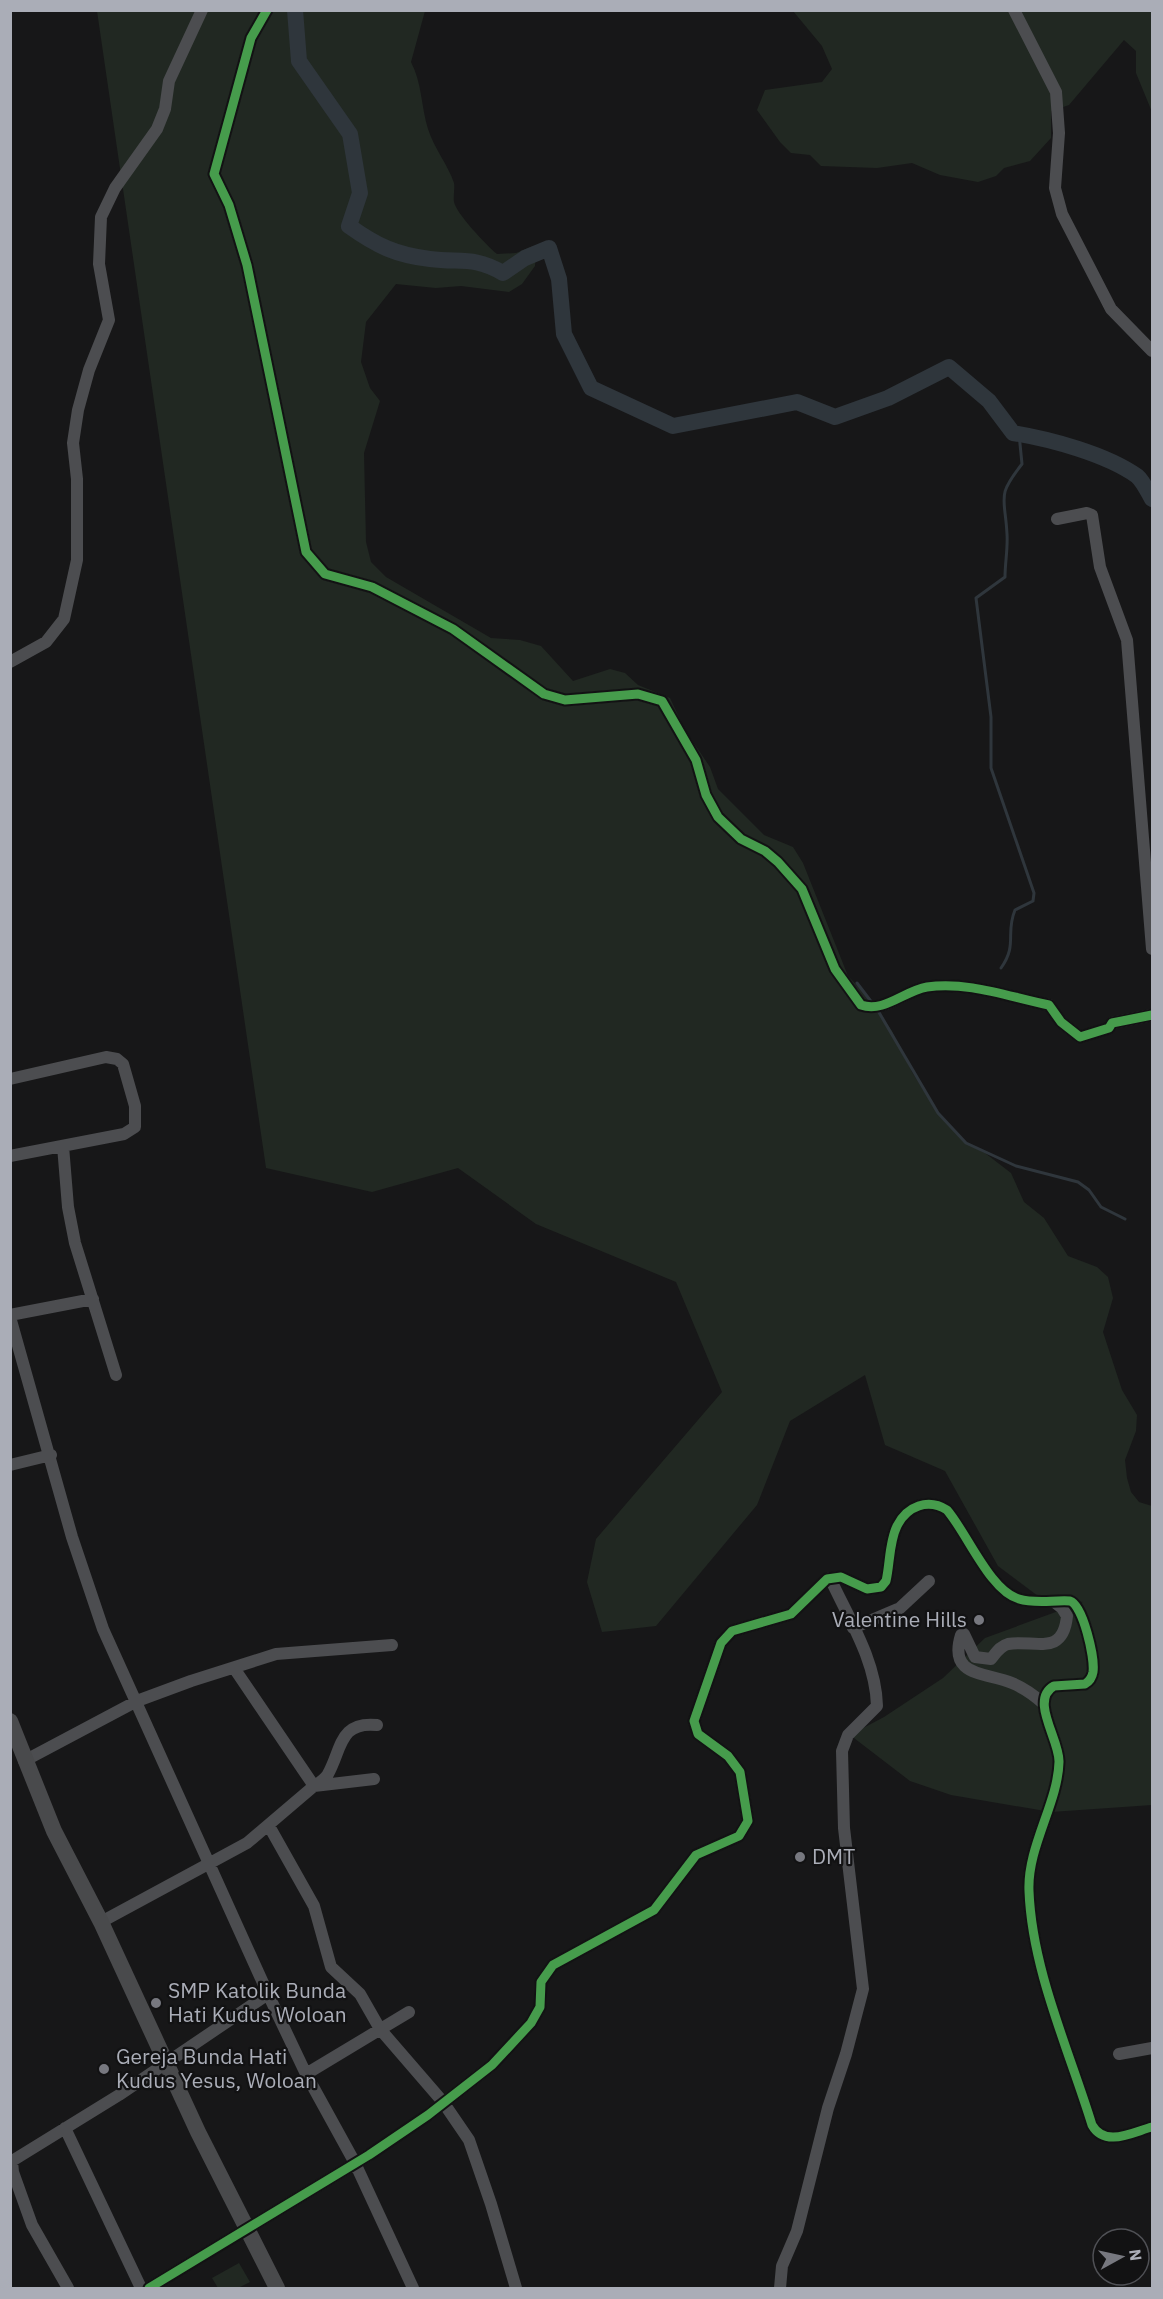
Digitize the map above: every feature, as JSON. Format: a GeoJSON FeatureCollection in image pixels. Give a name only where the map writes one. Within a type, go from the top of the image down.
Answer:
{"type":"FeatureCollection","features":[{"type":"Feature","properties":{"kind":"main road"},"geometry":{"type":"LineString","coordinates":[[10,1721],[13,1739],[54,1831],[101,1922],[198,2132],[277,2289]]}},
{"type":"Feature","properties":{"kind":"street"},"geometry":{"type":"LineString","coordinates":[[10,662],[46,642],[64,619],[78,550],[77,479],[73,443],[78,410],[89,370],[109,320],[99,264],[101,217],[115,188],[157,129],[165,109],[170,81],[202,10]]}},
{"type":"Feature","properties":{"kind":"street"},"geometry":{"type":"LineString","coordinates":[[267,10],[251,38],[214,174],[229,205],[247,265],[306,552],[325,574],[372,587],[453,629],[544,694],[565,700],[638,693],[662,701],[696,760],[706,795],[718,817],[741,839],[765,851],[778,862],[802,889],[835,969],[861,1005],[882,1006],[925,988],[963,985],[1049,1005],[1061,1022],[1080,1037],[1109,1028],[1112,1023],[1152,1015]]}},
{"type":"Feature","properties":{"kind":"street"},"geometry":{"type":"LineString","coordinates":[[1014,10],[1056,92],[1059,133],[1055,188],[1062,214],[1111,309],[1152,351]]}},
{"type":"Feature","properties":{"kind":"street"},"geometry":{"type":"LineString","coordinates":[[1057,519],[1087,513],[1092,515],[1100,567],[1127,640],[1152,949]]}},
{"type":"Feature","properties":{"kind":"street"},"geometry":{"type":"LineString","coordinates":[[10,1079],[106,1057],[117,1059],[123,1064],[135,1106],[135,1127],[124,1134],[10,1156]]}},
{"type":"Feature","properties":{"kind":"street"},"geometry":{"type":"LineString","coordinates":[[63,1146],[73,1234],[116,1375]]}},
{"type":"Feature","properties":{"kind":"street"},"geometry":{"type":"LineString","coordinates":[[93,1299],[10,1316],[51,1455],[72,1538],[118,1665],[137,1701],[268,1994],[306,2074],[355,2163],[413,2289]]}},
{"type":"Feature","properties":{"kind":"street"},"geometry":{"type":"LineString","coordinates":[[10,1465],[51,1455]]}},
{"type":"Feature","properties":{"kind":"street"},"geometry":{"type":"LineString","coordinates":[[149,2289],[355,2163],[428,2115],[492,2065],[531,2023],[540,2007],[541,1982],[553,1965],[654,1910],[696,1855],[732,1840],[746,1829],[748,1806],[740,1772],[728,1756],[698,1734],[694,1721],[725,1636],[732,1631],[791,1614],[820,1584],[830,1578],[848,1579],[867,1589],[881,1587],[886,1581],[897,1526],[910,1510],[918,1505],[933,1504],[947,1510],[1002,1589],[1010,1596],[1025,1600],[1070,1600],[1079,1608],[1094,1669],[1089,1681],[1085,1684],[1049,1689],[1044,1704],[1057,1743],[1059,1764],[1038,1834],[1029,1890],[1051,2005],[1096,2132],[1102,2137],[1113,2138],[1152,2127]]}},
{"type":"Feature","properties":{"kind":"street"},"geometry":{"type":"LineString","coordinates":[[780,2289],[782,2266],[797,2230],[828,2108],[846,2054],[863,1989],[844,1828],[842,1751],[848,1735],[877,1706],[877,1699],[874,1673],[830,1578]]}},
{"type":"Feature","properties":{"kind":"street"},"geometry":{"type":"LineString","coordinates":[[854,1628],[900,1608],[929,1581]]}},
{"type":"Feature","properties":{"kind":"street"},"geometry":{"type":"LineString","coordinates":[[1044,1704],[1013,1683],[968,1671],[962,1663],[958,1643],[961,1635],[964,1634],[975,1657],[982,1660],[991,1659],[1000,1647],[1008,1644],[1047,1645],[1053,1642],[1065,1625],[1067,1616],[1062,1608],[1053,1601]]}},
{"type":"Feature","properties":{"kind":"street"},"geometry":{"type":"LineString","coordinates":[[24,1761],[137,1701],[276,1654],[392,1645]]}},
{"type":"Feature","properties":{"kind":"street"},"geometry":{"type":"LineString","coordinates":[[234,1668],[314,1786]]}},
{"type":"Feature","properties":{"kind":"street"},"geometry":{"type":"LineString","coordinates":[[101,1922],[247,1843],[328,1775],[345,1735],[364,1724],[377,1725]]}},
{"type":"Feature","properties":{"kind":"street"},"geometry":{"type":"LineString","coordinates":[[314,1786],[374,1779]]}},
{"type":"Feature","properties":{"kind":"street"},"geometry":{"type":"LineString","coordinates":[[269,1826],[314,1906],[331,1967],[360,1994],[380,2029],[443,2102],[469,2140],[516,2289]]}},
{"type":"Feature","properties":{"kind":"street"},"geometry":{"type":"LineString","coordinates":[[68,2289],[32,2225],[11,2165],[12,2161],[268,1994]]}},
{"type":"Feature","properties":{"kind":"street"},"geometry":{"type":"LineString","coordinates":[[306,2074],[409,2012]]}},
{"type":"Feature","properties":{"kind":"street"},"geometry":{"type":"LineString","coordinates":[[1119,2054],[1152,2048]]}},
{"type":"Feature","properties":{"kind":"street"},"geometry":{"type":"LineString","coordinates":[[65,2128],[141,2289]]}},
{"type":"Feature","properties":{"kind":"shaded area"},"geometry":{"type":"Polygon","coordinates":[[[97,11],[425,11],[411,62],[417,78],[428,129],[454,183],[456,207],[497,254],[516,253],[533,246],[536,247],[535,266],[522,284],[509,292],[461,286],[436,288],[396,284],[366,322],[361,362],[370,388],[380,401],[364,453],[366,542],[371,562],[386,577],[491,638],[520,640],[541,646],[573,681],[610,669],[625,673],[638,685],[670,698],[685,730],[710,767],[718,789],[764,835],[793,847],[803,863],[848,976],[869,998],[892,1031],[912,1072],[938,1113],[966,1143],[985,1153],[1011,1173],[1024,1202],[1044,1218],[1068,1256],[1097,1267],[1108,1277],[1113,1298],[1103,1332],[1122,1390],[1137,1415],[1136,1431],[1125,1460],[1127,1478],[1131,1492],[1139,1502],[1152,1506],[1152,1805],[1051,1812],[951,1795],[910,1781],[850,1735],[884,1717],[943,1678],[985,1638],[1083,1602],[1042,1599],[998,1566],[945,1471],[885,1445],[865,1375],[790,1421],[757,1505],[656,1626],[602,1632],[587,1582],[596,1539],[722,1392],[676,1282],[536,1224],[458,1168],[372,1192],[266,1168],[97,11]]]}},
{"type":"Feature","properties":{"kind":"shaded area"},"geometry":{"type":"Polygon","coordinates":[[[793,11],[1152,11],[1152,112],[1136,73],[1136,51],[1124,40],[1069,105],[1051,111],[1051,138],[1030,161],[1004,168],[996,176],[978,182],[940,175],[912,163],[877,168],[821,166],[810,155],[791,153],[780,142],[757,110],[765,90],[822,82],[832,69],[822,46],[793,11]]]}},
{"type":"Feature","properties":{"kind":"shaded area"},"geometry":{"type":"Polygon","coordinates":[[[239,2263],[250,2282],[238,2288],[218,2288],[212,2278],[239,2263]]]}},
{"type":"Feature","properties":{"kind":"waterway"},"geometry":{"type":"LineString","coordinates":[[295,10],[299,61],[350,134],[360,193],[349,226],[378,244],[397,252],[430,259],[475,262],[503,273],[525,258],[549,248],[559,279],[564,334],[591,388],[673,426],[797,402],[835,417],[888,398],[949,367],[989,401],[1013,433],[1060,443],[1110,461],[1137,476],[1152,499]]}},
{"type":"Feature","properties":{"kind":"waterway"},"geometry":{"type":"LineString","coordinates":[[1001,968],[1009,952],[1012,918],[1015,910],[1033,901],[1034,893],[991,768],[991,717],[976,598],[1005,577],[1007,539],[1004,497],[1008,484],[1022,464],[1019,434]]}},
{"type":"Feature","properties":{"kind":"waterway"},"geometry":{"type":"LineString","coordinates":[[857,983],[873,1004]]}},
{"type":"Feature","properties":{"kind":"waterway"},"geometry":{"type":"LineString","coordinates":[[877,1009],[938,1113],[966,1143],[1016,1166],[1078,1182],[1089,1190],[1101,1207],[1125,1219]]}},
{"type":"Feature","properties":{"kind":"cycle path"},"geometry":{"type":"LineString","coordinates":[[267,10],[251,38],[214,174],[229,205],[247,265],[306,552],[325,574],[372,587],[453,629],[544,694],[565,700],[638,694],[662,701],[696,760],[706,795],[718,817],[741,839],[765,851],[778,862],[802,889],[835,969],[861,1005],[869,1007],[886,1004],[927,987],[973,988],[1049,1005],[1061,1022],[1080,1037],[1109,1028],[1112,1023],[1152,1015]]}},
{"type":"Feature","properties":{"kind":"cycle path"},"geometry":{"type":"LineString","coordinates":[[149,2288],[369,2155],[428,2115],[492,2065],[531,2023],[540,2007],[541,1982],[553,1965],[654,1910],[696,1855],[739,1836],[748,1821],[740,1772],[728,1756],[698,1734],[694,1721],[721,1643],[732,1631],[791,1614],[827,1579],[841,1577],[867,1589],[881,1587],[886,1581],[891,1546],[897,1526],[906,1513],[925,1505],[940,1506],[947,1510],[989,1573],[1008,1594],[1031,1601],[1070,1601],[1075,1605],[1084,1622],[1092,1656],[1091,1678],[1085,1684],[1054,1686],[1047,1692],[1044,1701],[1059,1762],[1054,1793],[1037,1842],[1030,1875],[1032,1921],[1044,1980],[1092,2125],[1104,2136],[1112,2137],[1128,2135],[1152,2127]]}},
{"type":"Feature","properties":{"kind":"place","name":"Valentine Hills"},"geometry":{"type":"Point","coordinates":[979,1620]}},
{"type":"Feature","properties":{"kind":"place","name":"DMT"},"geometry":{"type":"Point","coordinates":[800,1857]}},
{"type":"Feature","properties":{"kind":"place","name":"SMP Katolik Bunda Hati Kudus Woloan"},"geometry":{"type":"Point","coordinates":[156,2003]}},
{"type":"Feature","properties":{"kind":"place","name":"Gereja Bunda Hati Kudus Yesus, Woloan"},"geometry":{"type":"Point","coordinates":[104,2069]}}]}
